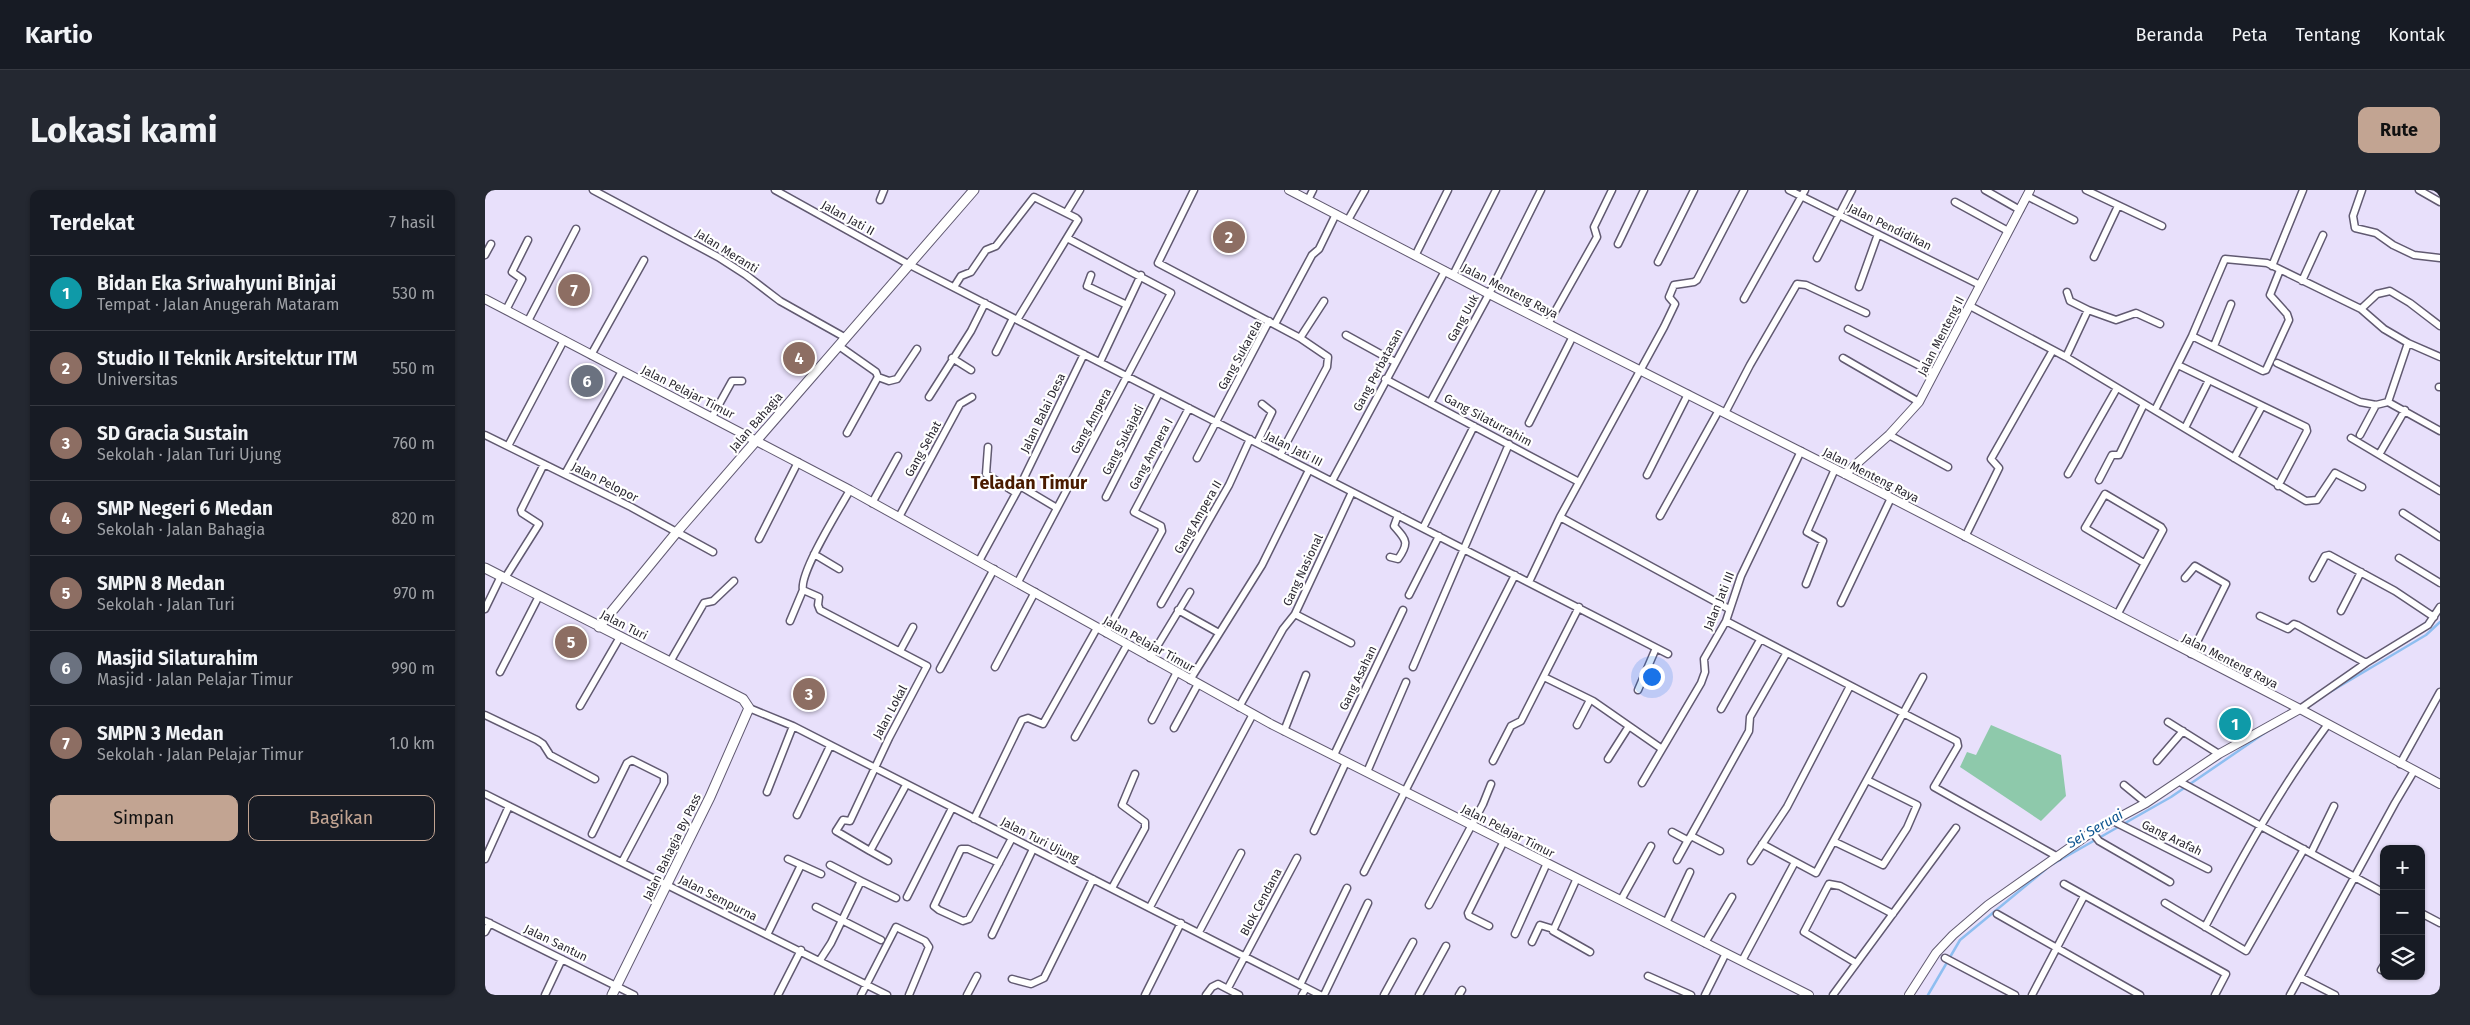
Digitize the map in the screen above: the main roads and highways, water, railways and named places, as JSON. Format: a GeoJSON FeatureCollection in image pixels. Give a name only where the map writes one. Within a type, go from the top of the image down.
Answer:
{"type":"FeatureCollection","features":[{"type":"Feature","properties":{"kind":"main road","name":"Jalan Bahagia"},"geometry":{"type":"LineString","coordinates":[[599,627],[676,533],[974,190]]}},
{"type":"Feature","properties":{"kind":"main road","name":"Jalan Turi"},"geometry":{"type":"LineString","coordinates":[[485,568],[743,699],[749,708]]}},
{"type":"Feature","properties":{"kind":"main road","name":"Jalan Bahagia By Pass"},"geometry":{"type":"LineString","coordinates":[[612,995],[710,797],[749,708]]}},
{"type":"Feature","properties":{"kind":"waterway","name":"Sei Seruai"},"geometry":{"type":"LineString","coordinates":[[2330,692],[2426,635],[2440,622]]}},
{"type":"Feature","properties":{"kind":"waterway","name":"Sei Seruai"},"geometry":{"type":"LineString","coordinates":[[2053,864],[2171,797],[2269,730]]}},
{"type":"Feature","properties":{"kind":"waterway","name":"Sei Seruai"},"geometry":{"type":"LineString","coordinates":[[1928,995],[1960,940],[2046,869]]}},
{"type":"Feature","properties":{"kind":"place","name":"Studio II Teknik Arsitektur ITM"},"geometry":{"type":"Point","coordinates":[1229,237]}},
{"type":"Feature","properties":{"kind":"place","name":"SMPN 3 Medan"},"geometry":{"type":"Point","coordinates":[574,290]}},
{"type":"Feature","properties":{"kind":"place","name":"SMP Negeri 6 Medan"},"geometry":{"type":"Point","coordinates":[799,358]}},
{"type":"Feature","properties":{"kind":"place","name":"Masjid Silaturahim"},"geometry":{"type":"Point","coordinates":[587,381]}},
{"type":"Feature","properties":{"kind":"place","name":"SMPN 8 Medan"},"geometry":{"type":"Point","coordinates":[571,642]}},
{"type":"Feature","properties":{"kind":"place","name":"SD Gracia Sustain"},"geometry":{"type":"Point","coordinates":[809,694]}},
{"type":"Feature","properties":{"kind":"place","name":"Bidan Eka Sriwahyuni Binjai"},"geometry":{"type":"Point","coordinates":[2235,724]}},
{"type":"Feature","properties":{"kind":"district","name":"Teladan Timur"},"geometry":{"type":"Point","coordinates":[1029,483]}}]}
